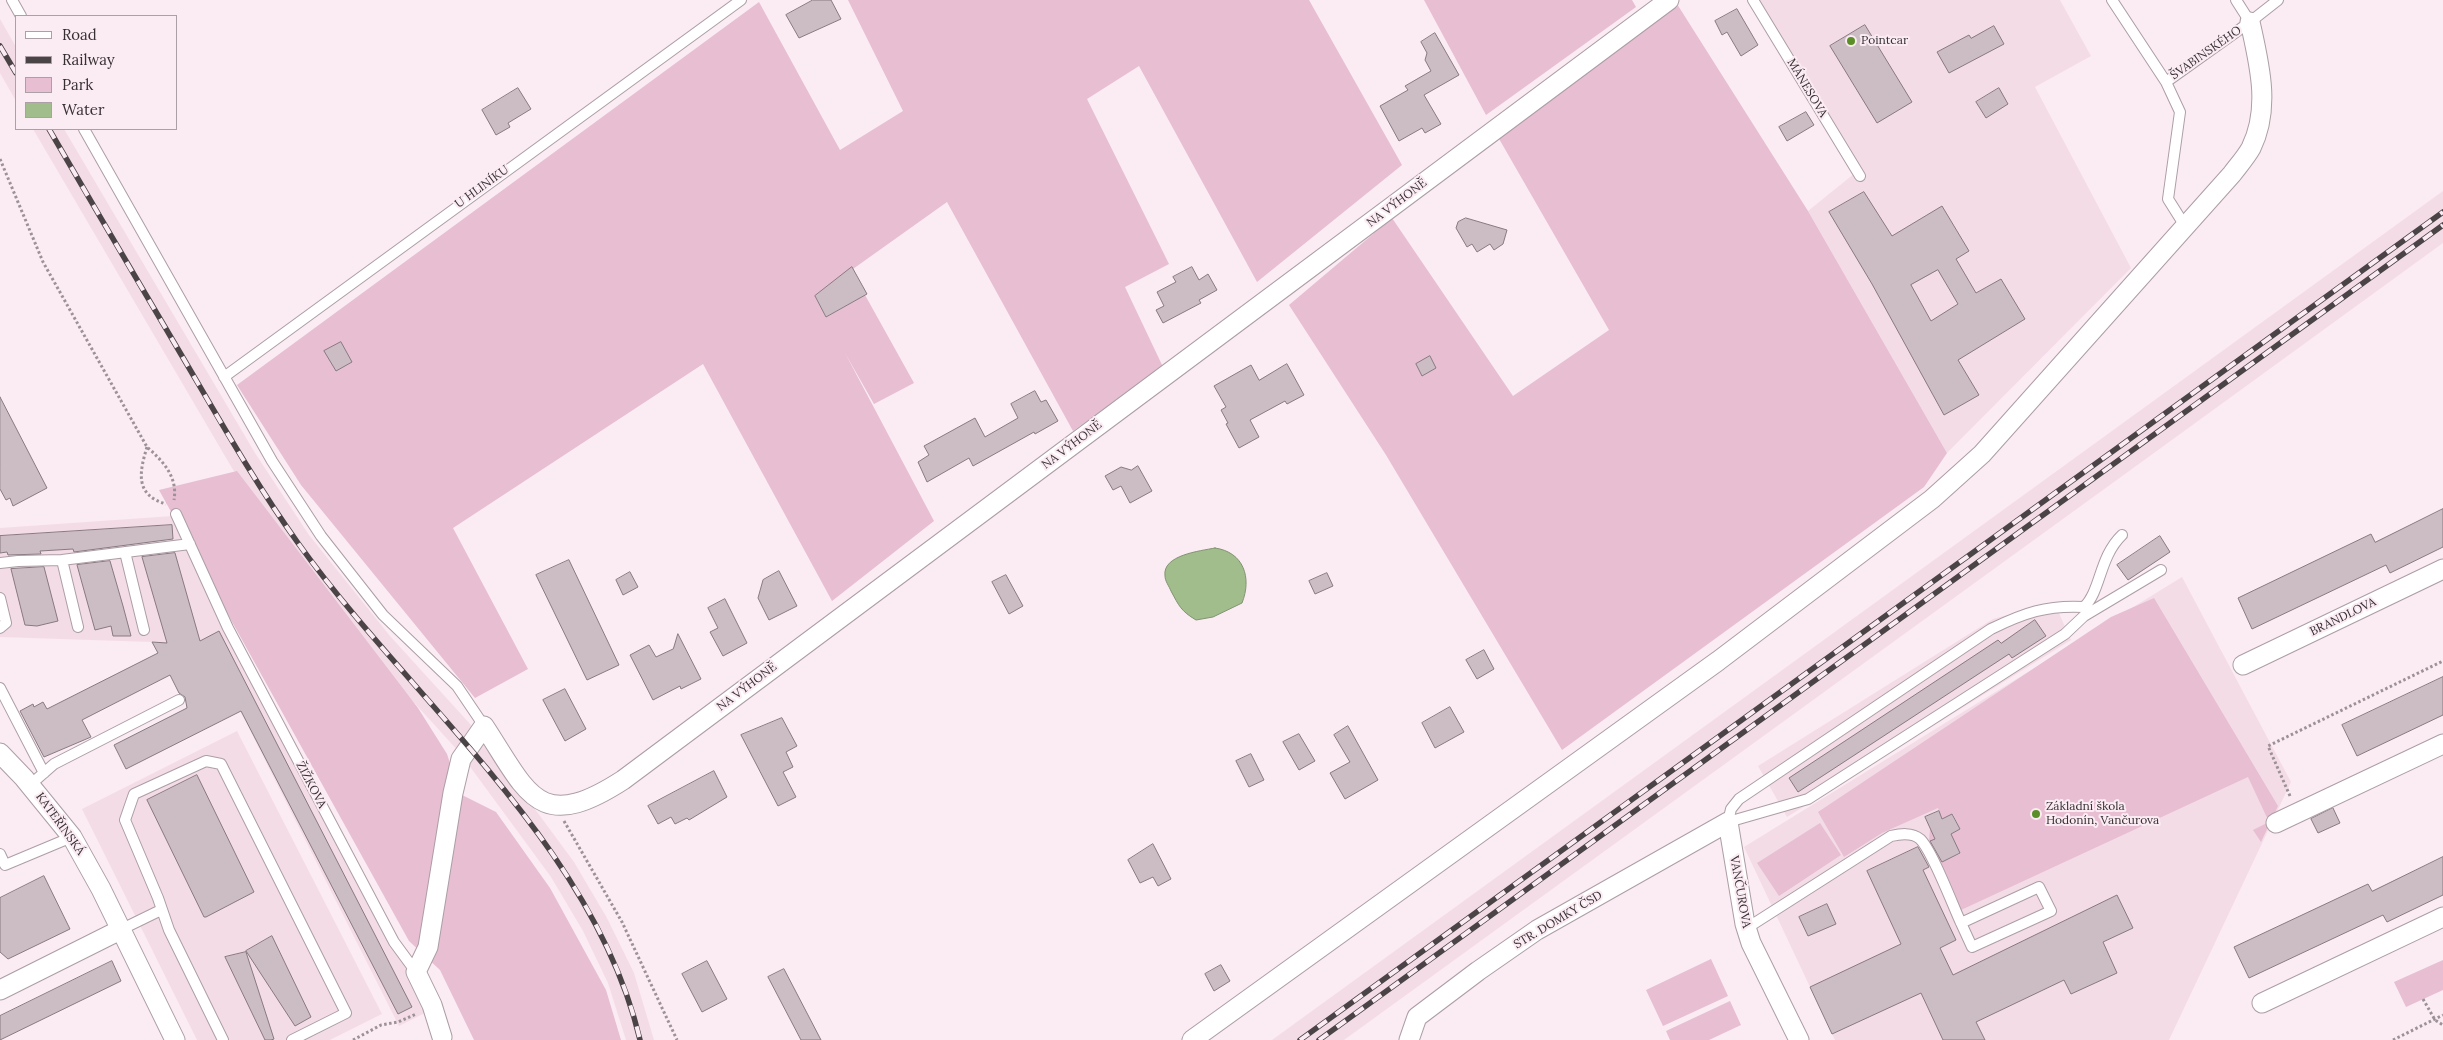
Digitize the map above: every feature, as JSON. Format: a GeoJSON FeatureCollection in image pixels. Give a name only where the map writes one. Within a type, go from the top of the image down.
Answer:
{"type":"FeatureCollection","features":[{"type":"Feature","properties":{"kind":"street","name":"NA VÝHONĚ"},"geometry":{"type":"LineString","coordinates":[[555,806],[575,804],[598,796],[623,780],[1669,0]]}},
{"type":"Feature","properties":{"kind":"street"},"geometry":{"type":"LineString","coordinates":[[1192,1040],[1718,661],[1932,499],[1989,447],[2232,174],[2250,149],[2260,126],[2263,100],[2259,62],[2250,22]]}},
{"type":"Feature","properties":{"kind":"street","name":"BRANDLOVA"},"geometry":{"type":"LineString","coordinates":[[2242,665],[2443,569]]}},
{"type":"Feature","properties":{"kind":"street"},"geometry":{"type":"LineString","coordinates":[[416,972],[428,947],[453,793],[461,759],[484,726],[526,790],[538,800],[555,806]]}},
{"type":"Feature","properties":{"kind":"street"},"geometry":{"type":"LineString","coordinates":[[2276,823],[2443,744]]}},
{"type":"Feature","properties":{"kind":"street","name":"KATEŘINSKÁ"},"geometry":{"type":"LineString","coordinates":[[0,753],[37,779],[72,836],[102,890],[175,1040]]}},
{"type":"Feature","properties":{"kind":"street","name":"VANČUROVA"},"geometry":{"type":"LineString","coordinates":[[1728,822],[1751,943],[1799,1040]]}},
{"type":"Feature","properties":{"kind":"street","name":"STR. DOMKY ČSD"},"geometry":{"type":"LineString","coordinates":[[1409,1040],[1417,1016],[1478,970],[1563,915],[1728,822]]}},
{"type":"Feature","properties":{"kind":"street"},"geometry":{"type":"LineString","coordinates":[[2262,1003],[2443,916]]}},
{"type":"Feature","properties":{"kind":"street"},"geometry":{"type":"LineString","coordinates":[[0,990],[120,930]]}},
{"type":"Feature","properties":{"kind":"street","name":"ŽIŽKOVA"},"geometry":{"type":"LineString","coordinates":[[416,972],[432,1005],[437,1039]]}},
{"type":"Feature","properties":{"kind":"lane"},"geometry":{"type":"LineString","coordinates":[[12,0],[20,15]]}},
{"type":"Feature","properties":{"kind":"lane","name":"U HLINÍKU"},"geometry":{"type":"LineString","coordinates":[[224,377],[741,0]]}},
{"type":"Feature","properties":{"kind":"lane","name":"MÁNESOVA"},"geometry":{"type":"LineString","coordinates":[[1753,0],[1860,176]]}},
{"type":"Feature","properties":{"kind":"lane"},"geometry":{"type":"LineString","coordinates":[[2112,0],[2166,82],[2180,112],[2168,199],[2185,226]]}},
{"type":"Feature","properties":{"kind":"lane","name":"ŠVABINSKÉHO"},"geometry":{"type":"LineString","coordinates":[[2166,82],[2250,22],[2236,0]]}},
{"type":"Feature","properties":{"kind":"lane"},"geometry":{"type":"LineString","coordinates":[[2250,22],[2278,0]]}},
{"type":"Feature","properties":{"kind":"lane"},"geometry":{"type":"LineString","coordinates":[[85,130],[272,461],[321,536],[382,615],[457,686],[484,726]]}},
{"type":"Feature","properties":{"kind":"lane","name":"ŽIŽKOVA"},"geometry":{"type":"LineString","coordinates":[[176,514],[228,628],[394,942],[416,972]]}},
{"type":"Feature","properties":{"kind":"lane"},"geometry":{"type":"LineString","coordinates":[[2122,536],[2112,545],[2103,564],[2091,601],[2084,612],[2065,634],[1808,799],[1728,822],[1731,809],[1739,799],[1991,629],[2026,612],[2066,606],[2084,612],[2162,570]]}},
{"type":"Feature","properties":{"kind":"lane"},"geometry":{"type":"LineString","coordinates":[[0,563],[62,560],[190,544]]}},
{"type":"Feature","properties":{"kind":"lane"},"geometry":{"type":"LineString","coordinates":[[125,552],[144,630]]}},
{"type":"Feature","properties":{"kind":"lane"},"geometry":{"type":"LineString","coordinates":[[62,560],[78,628]]}},
{"type":"Feature","properties":{"kind":"lane"},"geometry":{"type":"LineString","coordinates":[[0,598],[6,623],[0,628]]}},
{"type":"Feature","properties":{"kind":"lane"},"geometry":{"type":"LineString","coordinates":[[0,688],[37,779],[54,764],[179,700]]}},
{"type":"Feature","properties":{"kind":"lane"},"geometry":{"type":"LineString","coordinates":[[223,1040],[161,910],[125,820],[134,794],[206,761],[222,764],[346,1013],[292,1040]]}},
{"type":"Feature","properties":{"kind":"lane"},"geometry":{"type":"LineString","coordinates":[[1747,928],[1891,836],[1906,834],[1920,839],[1928,850],[1961,923],[1972,947],[2051,911],[2039,887],[1961,923]]}},
{"type":"Feature","properties":{"kind":"lane"},"geometry":{"type":"LineString","coordinates":[[0,854],[6,865],[72,836]]}},
{"type":"Feature","properties":{"kind":"lane"},"geometry":{"type":"LineString","coordinates":[[120,930],[161,910]]}},
{"type":"Feature","properties":{"kind":"path"},"geometry":{"type":"LineString","coordinates":[[0,159],[43,262],[147,447],[165,464],[172,477],[175,493],[172,506],[157,502],[148,495],[143,487],[142,464],[147,447]]}},
{"type":"Feature","properties":{"kind":"path"},"geometry":{"type":"LineString","coordinates":[[2297,813],[2268,746],[2443,660]]}},
{"type":"Feature","properties":{"kind":"path"},"geometry":{"type":"LineString","coordinates":[[555,806],[622,922],[677,1040]]}},
{"type":"Feature","properties":{"kind":"path"},"geometry":{"type":"LineString","coordinates":[[2423,999],[2435,1020],[2443,1025]]}},
{"type":"Feature","properties":{"kind":"path"},"geometry":{"type":"LineString","coordinates":[[353,1040],[381,1025],[398,1022],[432,1005]]}},
{"type":"Feature","properties":{"kind":"path"},"geometry":{"type":"LineString","coordinates":[[2392,1040],[2443,1015]]}},
{"type":"Feature","properties":{"kind":"shaded area"},"geometry":{"type":"Polygon","coordinates":[[[1753,0],[2060,0],[2091,56],[2035,87],[2131,268],[1947,453],[1808,211],[1860,169],[1753,0]]]}},
{"type":"Feature","properties":{"kind":"shaded area"},"geometry":{"type":"Polygon","coordinates":[[[0,19],[15,45],[15,99],[0,73],[0,19]]]}},
{"type":"Feature","properties":{"kind":"shaded area"},"geometry":{"type":"Polygon","coordinates":[[[34,130],[65,130],[255,453],[309,535],[390,636],[481,736],[574,862],[607,918],[634,973],[654,1040],[626,1040],[608,983],[583,931],[551,877],[460,753],[369,653],[287,552],[232,468],[34,130]]]}},
{"type":"Feature","properties":{"kind":"shaded area"},"geometry":{"type":"Polygon","coordinates":[[[2443,191],[2443,243],[2154,453],[1344,1040],[1272,1040],[2443,191]]]}},
{"type":"Feature","properties":{"kind":"shaded area"},"geometry":{"type":"Polygon","coordinates":[[[173,516],[431,1010],[399,1026],[209,649],[152,642],[0,637],[0,528],[173,516]]]}},
{"type":"Feature","properties":{"kind":"shaded area","name":"Základní škola Hodonín, Vančurova"},"geometry":{"type":"Polygon","coordinates":[[[2182,577],[2291,782],[2169,1040],[1835,1040],[1744,847],[2182,577]]]}},
{"type":"Feature","properties":{"kind":"shaded area"},"geometry":{"type":"Polygon","coordinates":[[[2054,602],[2071,640],[1787,817],[1758,766],[1993,619],[2054,602]]]}},
{"type":"Feature","properties":{"kind":"shaded area"},"geometry":{"type":"Polygon","coordinates":[[[237,731],[382,1014],[330,1040],[197,1040],[82,809],[237,731]]]}},
{"type":"Feature","properties":{"kind":"green space"},"geometry":{"type":"Polygon","coordinates":[[[848,0],[1309,0],[1402,165],[1257,282],[1139,66],[1087,99],[1169,264],[1125,287],[1163,367],[1073,431],[947,202],[815,296],[826,317],[865,295],[914,383],[874,404],[845,353],[934,521],[832,601],[703,364],[453,528],[528,669],[475,698],[301,485],[237,385],[759,2],[840,150],[903,111],[848,0]]]}},
{"type":"Feature","properties":{"kind":"green space"},"geometry":{"type":"Polygon","coordinates":[[[1424,0],[1632,0],[1636,7],[1486,115],[1424,0]]]}},
{"type":"Feature","properties":{"kind":"green space"},"geometry":{"type":"Polygon","coordinates":[[[1677,4],[1808,211],[1947,453],[1924,487],[1562,750],[1386,455],[1289,305],[1392,218],[1513,396],[1609,330],[1498,137],[1677,4]]]}},
{"type":"Feature","properties":{"kind":"green space"},"geometry":{"type":"Polygon","coordinates":[[[237,471],[418,708],[447,754],[460,794],[496,812],[550,888],[606,990],[621,1040],[474,1040],[440,970],[409,941],[159,490],[237,471]]]}},
{"type":"Feature","properties":{"kind":"green space"},"geometry":{"type":"Polygon","coordinates":[[[2154,598],[2278,806],[2261,842],[2253,830],[2269,822],[2248,777],[1961,910],[1929,841],[1930,828],[1944,860],[1960,854],[1951,834],[1960,829],[1953,814],[1942,819],[1938,808],[1882,833],[1844,857],[1818,812],[2111,617],[2154,598]]]}},
{"type":"Feature","properties":{"kind":"green space"},"geometry":{"type":"Polygon","coordinates":[[[1820,823],[1841,855],[1779,896],[1757,863],[1820,823]]]}},
{"type":"Feature","properties":{"kind":"green space"},"geometry":{"type":"Polygon","coordinates":[[[1711,959],[1728,996],[1663,1026],[1646,990],[1711,959]]]}},
{"type":"Feature","properties":{"kind":"green space"},"geometry":{"type":"Polygon","coordinates":[[[2443,960],[2443,990],[2406,1007],[2394,982],[2443,960]]]}},
{"type":"Feature","properties":{"kind":"green space"},"geometry":{"type":"Polygon","coordinates":[[[1730,1001],[1741,1025],[1709,1040],[1670,1040],[1666,1031],[1730,1001]]]}},
{"type":"Feature","properties":{"kind":"water"},"geometry":{"type":"Polygon","coordinates":[[[1215,548],[1225,550],[1239,561],[1245,576],[1245,594],[1242,603],[1213,617],[1196,620],[1184,611],[1176,601],[1166,580],[1166,569],[1169,563],[1183,555],[1215,548]]]}},
{"type":"Feature","properties":{"kind":"building"},"geometry":{"type":"Polygon","coordinates":[[[813,0],[831,0],[841,19],[799,38],[786,15],[813,0]]]}},
{"type":"Feature","properties":{"kind":"building"},"geometry":{"type":"Polygon","coordinates":[[[1737,9],[1758,45],[1741,56],[1727,32],[1722,35],[1715,21],[1737,9]]]}},
{"type":"Feature","properties":{"kind":"building"},"geometry":{"type":"Polygon","coordinates":[[[1865,25],[1912,102],[1877,123],[1830,46],[1865,25]]]}},
{"type":"Feature","properties":{"kind":"building"},"geometry":{"type":"Polygon","coordinates":[[[1994,26],[2004,44],[1949,73],[1937,52],[1969,35],[1971,38],[1994,26]]]}},
{"type":"Feature","properties":{"kind":"building"},"geometry":{"type":"Polygon","coordinates":[[[1435,33],[1459,75],[1424,95],[1441,124],[1425,133],[1422,128],[1399,141],[1380,106],[1408,90],[1405,86],[1431,71],[1425,60],[1427,53],[1421,42],[1435,33]]]}},
{"type":"Feature","properties":{"kind":"building"},"geometry":{"type":"Polygon","coordinates":[[[518,88],[531,109],[508,123],[510,127],[496,135],[482,110],[518,88]]]}},
{"type":"Feature","properties":{"kind":"building"},"geometry":{"type":"Polygon","coordinates":[[[1999,88],[2008,104],[1986,118],[1976,102],[1999,88]]]}},
{"type":"Feature","properties":{"kind":"building"},"geometry":{"type":"Polygon","coordinates":[[[1806,112],[1814,125],[1787,141],[1779,127],[1806,112]]]}},
{"type":"Feature","properties":{"kind":"building"},"geometry":{"type":"Polygon","coordinates":[[[1864,192],[1892,236],[1942,206],[1969,251],[1956,259],[1976,293],[2001,279],[2025,319],[1958,360],[1979,395],[1944,415],[1872,284],[1829,212],[1864,192]],[[1938,270],[1911,285],[1931,321],[1958,304],[1938,270]]]}},
{"type":"Feature","properties":{"kind":"building"},"geometry":{"type":"Polygon","coordinates":[[[1466,218],[1507,230],[1503,244],[1494,250],[1490,244],[1477,252],[1472,244],[1467,247],[1456,228],[1458,222],[1466,218]]]}},
{"type":"Feature","properties":{"kind":"building"},"geometry":{"type":"Polygon","coordinates":[[[852,267],[867,294],[826,317],[815,296],[852,267]]]}},
{"type":"Feature","properties":{"kind":"building"},"geometry":{"type":"Polygon","coordinates":[[[1192,267],[1199,280],[1208,274],[1217,290],[1199,300],[1201,303],[1163,323],[1156,310],[1164,306],[1157,292],[1176,282],[1173,277],[1192,267]]]}},
{"type":"Feature","properties":{"kind":"building"},"geometry":{"type":"Polygon","coordinates":[[[341,342],[352,362],[336,371],[324,351],[341,342]]]}},
{"type":"Feature","properties":{"kind":"building"},"geometry":{"type":"Polygon","coordinates":[[[1430,356],[1436,368],[1422,376],[1416,364],[1430,356]]]}},
{"type":"Feature","properties":{"kind":"building"},"geometry":{"type":"Polygon","coordinates":[[[1287,364],[1304,395],[1287,404],[1285,401],[1250,420],[1259,437],[1239,448],[1221,410],[1226,407],[1214,386],[1251,365],[1259,380],[1287,364]]]}},
{"type":"Feature","properties":{"kind":"building"},"geometry":{"type":"Polygon","coordinates":[[[1035,391],[1041,402],[1046,400],[1058,421],[1035,434],[1034,432],[973,466],[969,458],[927,482],[918,462],[929,455],[924,446],[975,418],[985,437],[1018,418],[1011,404],[1035,391]]]}},
{"type":"Feature","properties":{"kind":"building"},"geometry":{"type":"Polygon","coordinates":[[[0,397],[47,488],[13,506],[10,498],[6,500],[0,489],[0,397]]]}},
{"type":"Feature","properties":{"kind":"building"},"geometry":{"type":"Polygon","coordinates":[[[1138,466],[1152,491],[1130,503],[1121,486],[1113,490],[1105,476],[1121,467],[1131,470],[1138,466]]]}},
{"type":"Feature","properties":{"kind":"building"},"geometry":{"type":"Polygon","coordinates":[[[2443,509],[2443,547],[2390,573],[2386,565],[2252,629],[2238,598],[2371,534],[2375,542],[2443,509]]]}},
{"type":"Feature","properties":{"kind":"building"},"geometry":{"type":"Polygon","coordinates":[[[172,525],[173,539],[74,552],[73,549],[40,551],[41,554],[8,555],[7,552],[0,553],[0,536],[172,525]]]}},
{"type":"Feature","properties":{"kind":"building"},"geometry":{"type":"Polygon","coordinates":[[[2160,536],[2170,552],[2128,580],[2117,565],[2160,536]]]}},
{"type":"Feature","properties":{"kind":"building"},"geometry":{"type":"Polygon","coordinates":[[[175,553],[200,641],[219,631],[412,1007],[398,1014],[241,711],[126,769],[114,745],[187,708],[185,697],[179,693],[170,675],[82,720],[91,737],[44,757],[20,711],[33,704],[34,707],[43,702],[47,709],[158,653],[152,642],[167,643],[142,557],[175,553]]]}},
{"type":"Feature","properties":{"kind":"building"},"geometry":{"type":"Polygon","coordinates":[[[569,560],[619,665],[587,680],[536,575],[569,560]]]}},
{"type":"Feature","properties":{"kind":"building"},"geometry":{"type":"Polygon","coordinates":[[[110,561],[131,636],[113,636],[111,626],[95,630],[77,565],[110,561]]]}},
{"type":"Feature","properties":{"kind":"building"},"geometry":{"type":"Polygon","coordinates":[[[44,567],[58,621],[37,626],[25,625],[11,569],[44,567]]]}},
{"type":"Feature","properties":{"kind":"building"},"geometry":{"type":"Polygon","coordinates":[[[779,571],[797,606],[769,620],[758,598],[763,580],[779,571]]]}},
{"type":"Feature","properties":{"kind":"building"},"geometry":{"type":"Polygon","coordinates":[[[630,572],[638,587],[623,595],[616,580],[630,572]]]}},
{"type":"Feature","properties":{"kind":"building"},"geometry":{"type":"Polygon","coordinates":[[[1327,573],[1333,586],[1315,594],[1309,581],[1327,573]]]}},
{"type":"Feature","properties":{"kind":"building"},"geometry":{"type":"Polygon","coordinates":[[[1006,575],[1023,606],[1009,614],[992,582],[1006,575]]]}},
{"type":"Feature","properties":{"kind":"building"},"geometry":{"type":"Polygon","coordinates":[[[725,599],[747,643],[723,656],[710,632],[718,628],[708,608],[725,599]]]}},
{"type":"Feature","properties":{"kind":"building"},"geometry":{"type":"Polygon","coordinates":[[[2035,620],[2046,636],[2012,658],[2009,654],[1798,792],[1789,778],[1998,640],[2001,643],[2035,620]]]}},
{"type":"Feature","properties":{"kind":"building"},"geometry":{"type":"Polygon","coordinates":[[[678,634],[701,679],[681,689],[680,686],[653,700],[630,655],[649,645],[656,657],[673,649],[678,634]]]}},
{"type":"Feature","properties":{"kind":"building"},"geometry":{"type":"Polygon","coordinates":[[[1484,650],[1494,669],[1477,679],[1466,660],[1484,650]]]}},
{"type":"Feature","properties":{"kind":"building"},"geometry":{"type":"Polygon","coordinates":[[[2443,677],[2443,715],[2357,756],[2342,725],[2443,677]]]}},
{"type":"Feature","properties":{"kind":"building"},"geometry":{"type":"Polygon","coordinates":[[[565,689],[586,729],[565,741],[543,700],[565,689]]]}},
{"type":"Feature","properties":{"kind":"building"},"geometry":{"type":"Polygon","coordinates":[[[1450,707],[1464,732],[1435,748],[1422,723],[1450,707]]]}},
{"type":"Feature","properties":{"kind":"building"},"geometry":{"type":"Polygon","coordinates":[[[782,718],[797,746],[786,752],[793,767],[783,772],[796,797],[778,806],[741,735],[782,718]]]}},
{"type":"Feature","properties":{"kind":"building"},"geometry":{"type":"Polygon","coordinates":[[[1348,726],[1378,780],[1345,799],[1330,773],[1350,762],[1334,735],[1348,726]]]}},
{"type":"Feature","properties":{"kind":"building"},"geometry":{"type":"Polygon","coordinates":[[[1299,734],[1315,761],[1299,770],[1283,742],[1299,734]]]}},
{"type":"Feature","properties":{"kind":"building"},"geometry":{"type":"Polygon","coordinates":[[[1251,754],[1264,780],[1249,787],[1236,761],[1251,754]]]}},
{"type":"Feature","properties":{"kind":"building"},"geometry":{"type":"Polygon","coordinates":[[[714,771],[727,797],[689,820],[687,818],[675,824],[671,817],[658,824],[648,806],[714,771]]]}},
{"type":"Feature","properties":{"kind":"building"},"geometry":{"type":"Polygon","coordinates":[[[197,775],[254,892],[206,917],[204,917],[147,800],[197,775]]]}},
{"type":"Feature","properties":{"kind":"building"},"geometry":{"type":"Polygon","coordinates":[[[2333,808],[2340,823],[2318,833],[2311,819],[2333,808]]]}},
{"type":"Feature","properties":{"kind":"building"},"geometry":{"type":"Polygon","coordinates":[[[1939,811],[1942,819],[1952,814],[1960,829],[1951,834],[1960,853],[1942,862],[1930,841],[1935,839],[1925,817],[1939,811]]]}},
{"type":"Feature","properties":{"kind":"building"},"geometry":{"type":"Polygon","coordinates":[[[1153,844],[1171,879],[1158,886],[1153,877],[1140,883],[1128,860],[1153,844]]]}},
{"type":"Feature","properties":{"kind":"building"},"geometry":{"type":"Polygon","coordinates":[[[1918,847],[1929,867],[1923,870],[1956,940],[1940,948],[1953,975],[2117,895],[2133,928],[2103,942],[2117,973],[2071,994],[2064,980],[1976,1022],[1985,1040],[1943,1040],[1921,993],[1832,1034],[1810,987],[1901,944],[1867,871],[1918,847]]]}},
{"type":"Feature","properties":{"kind":"building"},"geometry":{"type":"Polygon","coordinates":[[[2443,857],[2443,895],[2387,922],[2383,915],[2249,978],[2234,947],[2368,884],[2372,891],[2443,857]]]}},
{"type":"Feature","properties":{"kind":"building"},"geometry":{"type":"Polygon","coordinates":[[[44,876],[70,929],[8,959],[0,952],[0,898],[44,876]]]}},
{"type":"Feature","properties":{"kind":"building"},"geometry":{"type":"Polygon","coordinates":[[[1827,904],[1836,924],[1808,936],[1799,917],[1827,904]]]}},
{"type":"Feature","properties":{"kind":"building"},"geometry":{"type":"Polygon","coordinates":[[[272,936],[311,1017],[295,1026],[246,951],[272,936]]]}},
{"type":"Feature","properties":{"kind":"building"},"geometry":{"type":"Polygon","coordinates":[[[246,952],[274,1039],[271,1040],[265,1040],[225,957],[246,952]]]}},
{"type":"Feature","properties":{"kind":"building"},"geometry":{"type":"Polygon","coordinates":[[[112,961],[121,981],[0,1040],[0,1016],[112,961]]]}},
{"type":"Feature","properties":{"kind":"building"},"geometry":{"type":"Polygon","coordinates":[[[707,961],[727,999],[702,1012],[682,974],[707,961]]]}},
{"type":"Feature","properties":{"kind":"building"},"geometry":{"type":"Polygon","coordinates":[[[1221,965],[1230,981],[1214,991],[1205,974],[1221,965]]]}},
{"type":"Feature","properties":{"kind":"building"},"geometry":{"type":"Polygon","coordinates":[[[784,969],[821,1040],[801,1040],[768,977],[784,969]]]}},
{"type":"Feature","properties":{"kind":"railway"},"geometry":{"type":"LineString","coordinates":[[0,46],[15,71]]}},
{"type":"Feature","properties":{"kind":"railway"},"geometry":{"type":"LineString","coordinates":[[50,130],[252,474],[282,520],[343,602],[494,777],[541,838],[583,902],[617,969],[640,1040]]}},
{"type":"Feature","properties":{"kind":"railway"},"geometry":{"type":"LineString","coordinates":[[1300,1040],[2443,212]]}},
{"type":"Feature","properties":{"kind":"railway"},"geometry":{"type":"LineString","coordinates":[[1319,1040],[2443,225]]}},
{"type":"Feature","properties":{"kind":"place","name":"Pointcar"},"geometry":{"type":"Point","coordinates":[1851,41]}},
{"type":"Feature","properties":{"kind":"place","name":"Základní škola Hodonín, Vančurova"},"geometry":{"type":"Point","coordinates":[2036,814]}}]}
